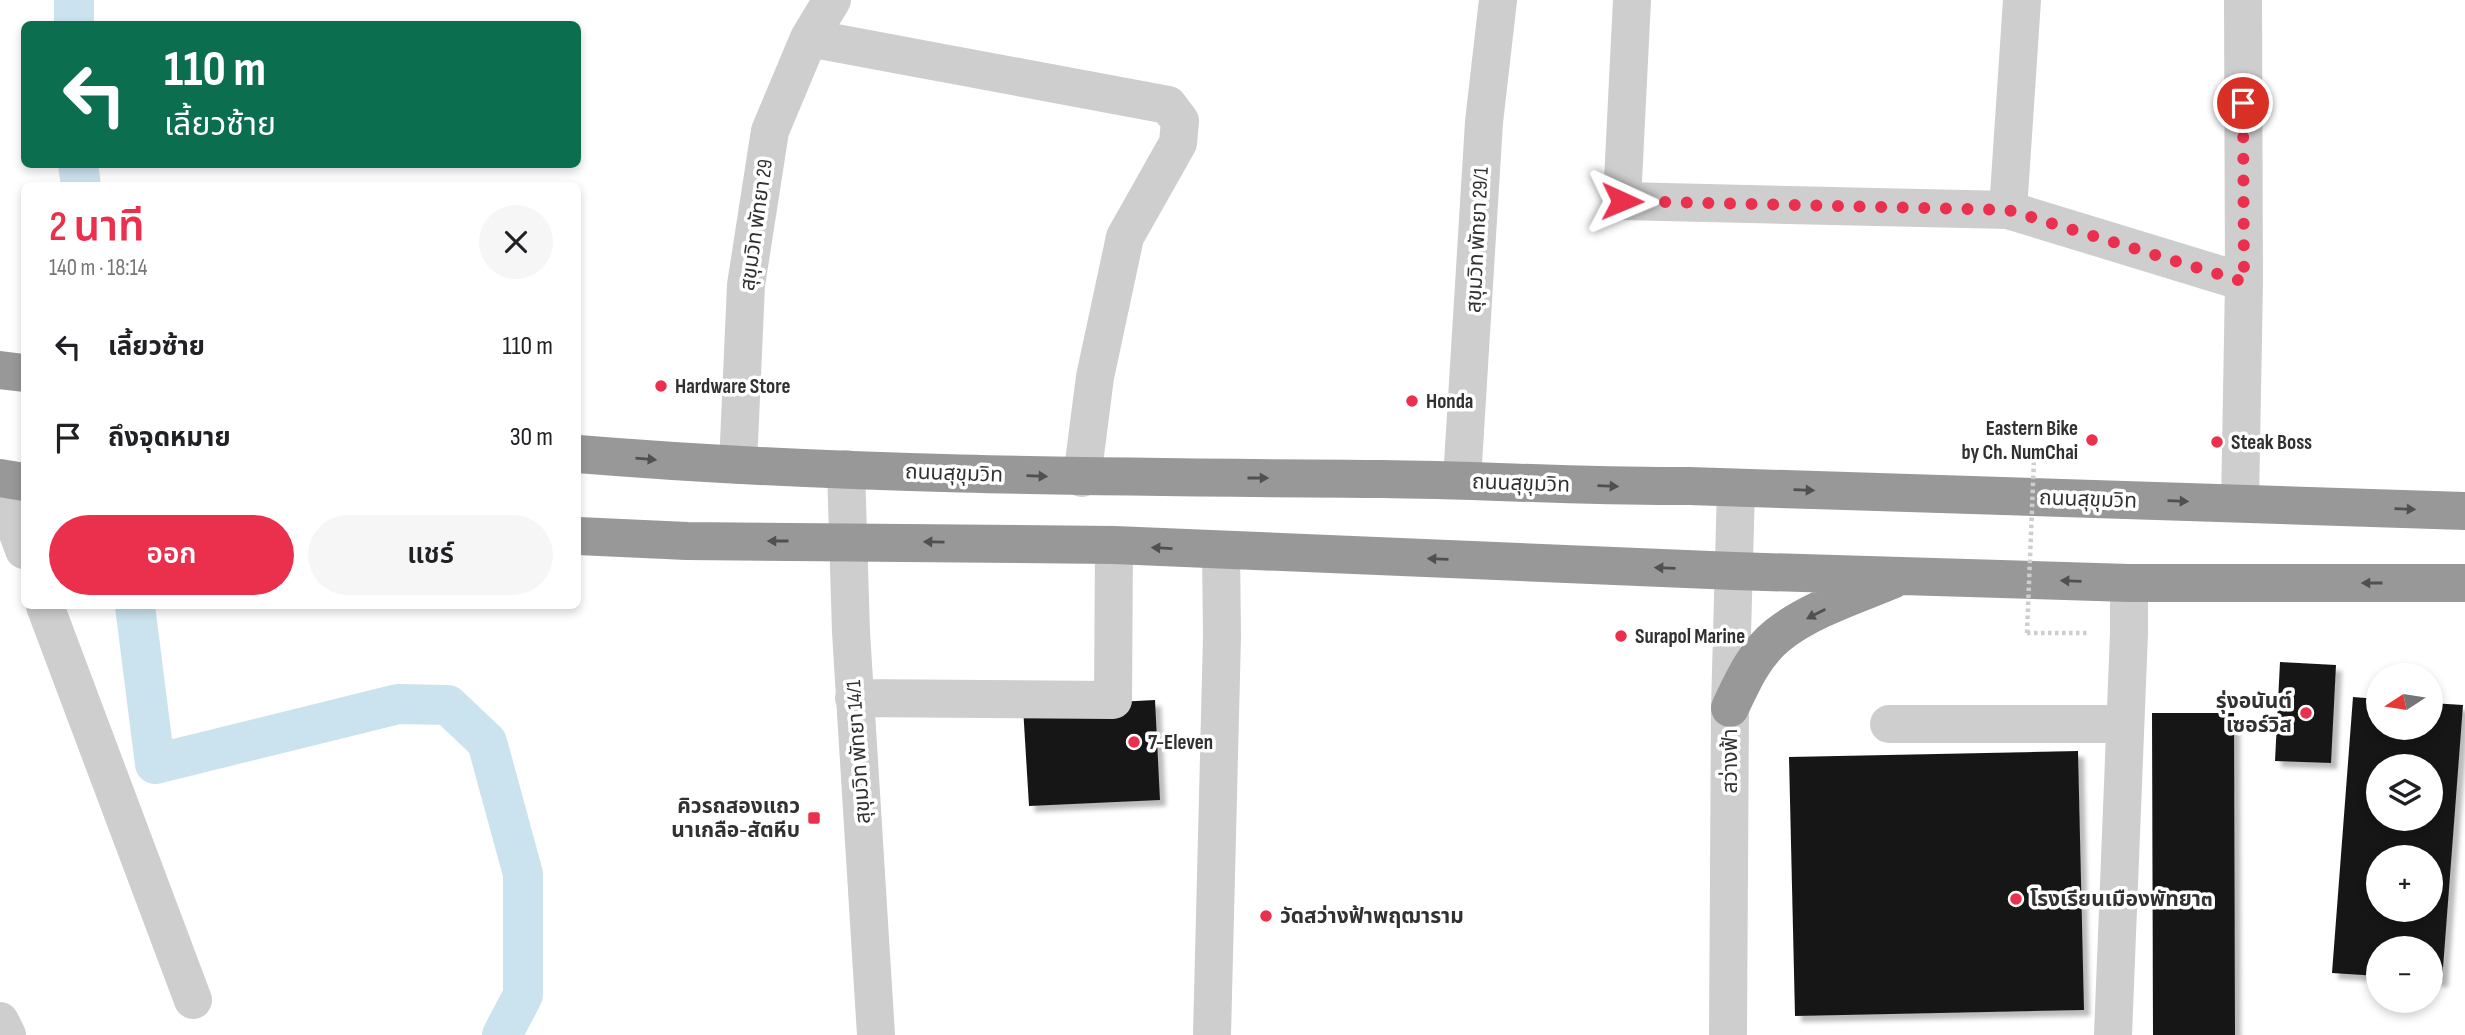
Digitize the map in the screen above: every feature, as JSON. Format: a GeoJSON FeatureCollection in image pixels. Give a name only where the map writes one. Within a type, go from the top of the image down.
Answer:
{"type":"FeatureCollection","features":[{"type":"Feature","properties":{"kind":"highway","name":"ถนนสุขุมวิท"},"geometry":{"type":"LineString","coordinates":[[581,454],[738,465],[1082,478],[1462,480],[2465,511]]}},
{"type":"Feature","properties":{"kind":"highway"},"geometry":{"type":"LineString","coordinates":[[0,478],[21,481]]}},
{"type":"Feature","properties":{"kind":"highway"},"geometry":{"type":"LineString","coordinates":[[581,536],[687,541],[1114,545],[1734,571],[2129,583],[2465,583]]}},
{"type":"Feature","properties":{"kind":"highway"},"geometry":{"type":"LineString","coordinates":[[1730,708],[1748,670],[1778,635],[1818,612],[1900,576]]}},
{"type":"Feature","properties":{"kind":"street","name":"สุขุมวิท พัทยา 29"},"geometry":{"type":"LineString","coordinates":[[738,465],[746,285],[770,131],[809,38],[832,0]]}},
{"type":"Feature","properties":{"kind":"street","name":"สุขุมวิท พัทยา 29/1"},"geometry":{"type":"LineString","coordinates":[[1462,480],[1484,122],[1498,0]]}},
{"type":"Feature","properties":{"kind":"street"},"geometry":{"type":"LineString","coordinates":[[1633,0],[1622,201],[2008,210],[2244,282]]}},
{"type":"Feature","properties":{"kind":"street"},"geometry":{"type":"LineString","coordinates":[[2008,210],[2022,0]]}},
{"type":"Feature","properties":{"kind":"street"},"geometry":{"type":"LineString","coordinates":[[2239,503],[2244,282],[2243,0]]}},
{"type":"Feature","properties":{"kind":"street"},"geometry":{"type":"LineString","coordinates":[[809,38],[1168,105],[1180,121],[1178,143],[1125,237],[1095,377],[1082,478]]}},
{"type":"Feature","properties":{"kind":"street","name":"สุขุมวิท พัทยา 14/1"},"geometry":{"type":"LineString","coordinates":[[846,469],[846,542],[854,698],[876,1035]]}},
{"type":"Feature","properties":{"kind":"street"},"geometry":{"type":"LineString","coordinates":[[0,485],[21,542]]}},
{"type":"Feature","properties":{"kind":"street","name":"สว่างฟ้า"},"geometry":{"type":"LineString","coordinates":[[1728,1035],[1730,708],[1735,488]]}},
{"type":"Feature","properties":{"kind":"street"},"geometry":{"type":"LineString","coordinates":[[854,698],[1113,700],[1114,545]]}},
{"type":"Feature","properties":{"kind":"street"},"geometry":{"type":"LineString","coordinates":[[1212,1035],[1222,636],[1221,551]]}},
{"type":"Feature","properties":{"kind":"street"},"geometry":{"type":"LineString","coordinates":[[2113,1035],[2129,583]]}},
{"type":"Feature","properties":{"kind":"street"},"geometry":{"type":"LineString","coordinates":[[46,609],[193,1000]]}},
{"type":"Feature","properties":{"kind":"street"},"geometry":{"type":"LineString","coordinates":[[1889,724],[2125,724]]}},
{"type":"Feature","properties":{"kind":"street"},"geometry":{"type":"LineString","coordinates":[[0,1021],[7,1035]]}},
{"type":"Feature","properties":{"kind":"path"},"geometry":{"type":"LineString","coordinates":[[2034,459],[2028,633],[2061,632]]}},
{"type":"Feature","properties":{"kind":"building","name":"รุ่งอนันต์ เซอร์วิส"},"geometry":{"type":"Polygon","coordinates":[[[2280,662],[2336,665],[2331,763],[2275,761],[2280,662]]]}},
{"type":"Feature","properties":{"kind":"building"},"geometry":{"type":"Polygon","coordinates":[[[2353,697],[2366,698],[2366,740],[2443,740],[2443,704],[2463,705],[2443,968],[2443,936],[2366,936],[2366,975],[2332,973],[2353,697]]]}},
{"type":"Feature","properties":{"kind":"building"},"geometry":{"type":"Polygon","coordinates":[[[1155,700],[1160,800],[1029,806],[1023,707],[1155,700]]]}},
{"type":"Feature","properties":{"kind":"building"},"geometry":{"type":"Polygon","coordinates":[[[2152,713],[2234,713],[2235,1035],[2153,1035],[2152,713]]]}},
{"type":"Feature","properties":{"kind":"building"},"geometry":{"type":"Polygon","coordinates":[[[2078,751],[2084,1010],[1795,1016],[1789,757],[2078,751]]]}},
{"type":"Feature","properties":{"kind":"waterway"},"geometry":{"type":"LineString","coordinates":[[74,0],[74,21]]}},
{"type":"Feature","properties":{"kind":"waterway"},"geometry":{"type":"LineString","coordinates":[[79,168],[80,182]]}},
{"type":"Feature","properties":{"kind":"waterway"},"geometry":{"type":"LineString","coordinates":[[135,609],[155,764],[398,704],[448,705],[487,742],[523,874],[523,995],[502,1035]]}},
{"type":"Feature","properties":{"kind":"place","name":"Hardware Store"},"geometry":{"type":"Point","coordinates":[661,386]}},
{"type":"Feature","properties":{"kind":"place","name":"Honda"},"geometry":{"type":"Point","coordinates":[1412,401]}},
{"type":"Feature","properties":{"kind":"place","name":"Eastern Bike by Ch. NumChai"},"geometry":{"type":"Point","coordinates":[2092,440]}},
{"type":"Feature","properties":{"kind":"place","name":"Steak Boss"},"geometry":{"type":"Point","coordinates":[2217,442]}},
{"type":"Feature","properties":{"kind":"place","name":"Surapol Marine"},"geometry":{"type":"Point","coordinates":[1621,636]}},
{"type":"Feature","properties":{"kind":"place","name":"รุ่งอนันต์ เซอร์วิส"},"geometry":{"type":"Point","coordinates":[2306,713]}},
{"type":"Feature","properties":{"kind":"place","name":"7-Eleven"},"geometry":{"type":"Point","coordinates":[1134,742]}},
{"type":"Feature","properties":{"kind":"place","name":"คิวรถสองแถว นาเกลือ-สัตหีบ"},"geometry":{"type":"Point","coordinates":[814,818]}},
{"type":"Feature","properties":{"kind":"place","name":"โรงเรียนเมืองพัทยา๓"},"geometry":{"type":"Point","coordinates":[2016,899]}},
{"type":"Feature","properties":{"kind":"place","name":"วัดสว่างฟ้าพฤฒาราม"},"geometry":{"type":"Point","coordinates":[1266,916]}},
{"type":"Feature","properties":{"kind":"route"},"geometry":{"type":"LineString","coordinates":[[1622,201],[2008,210],[2244,282],[2243,103]]}}]}
